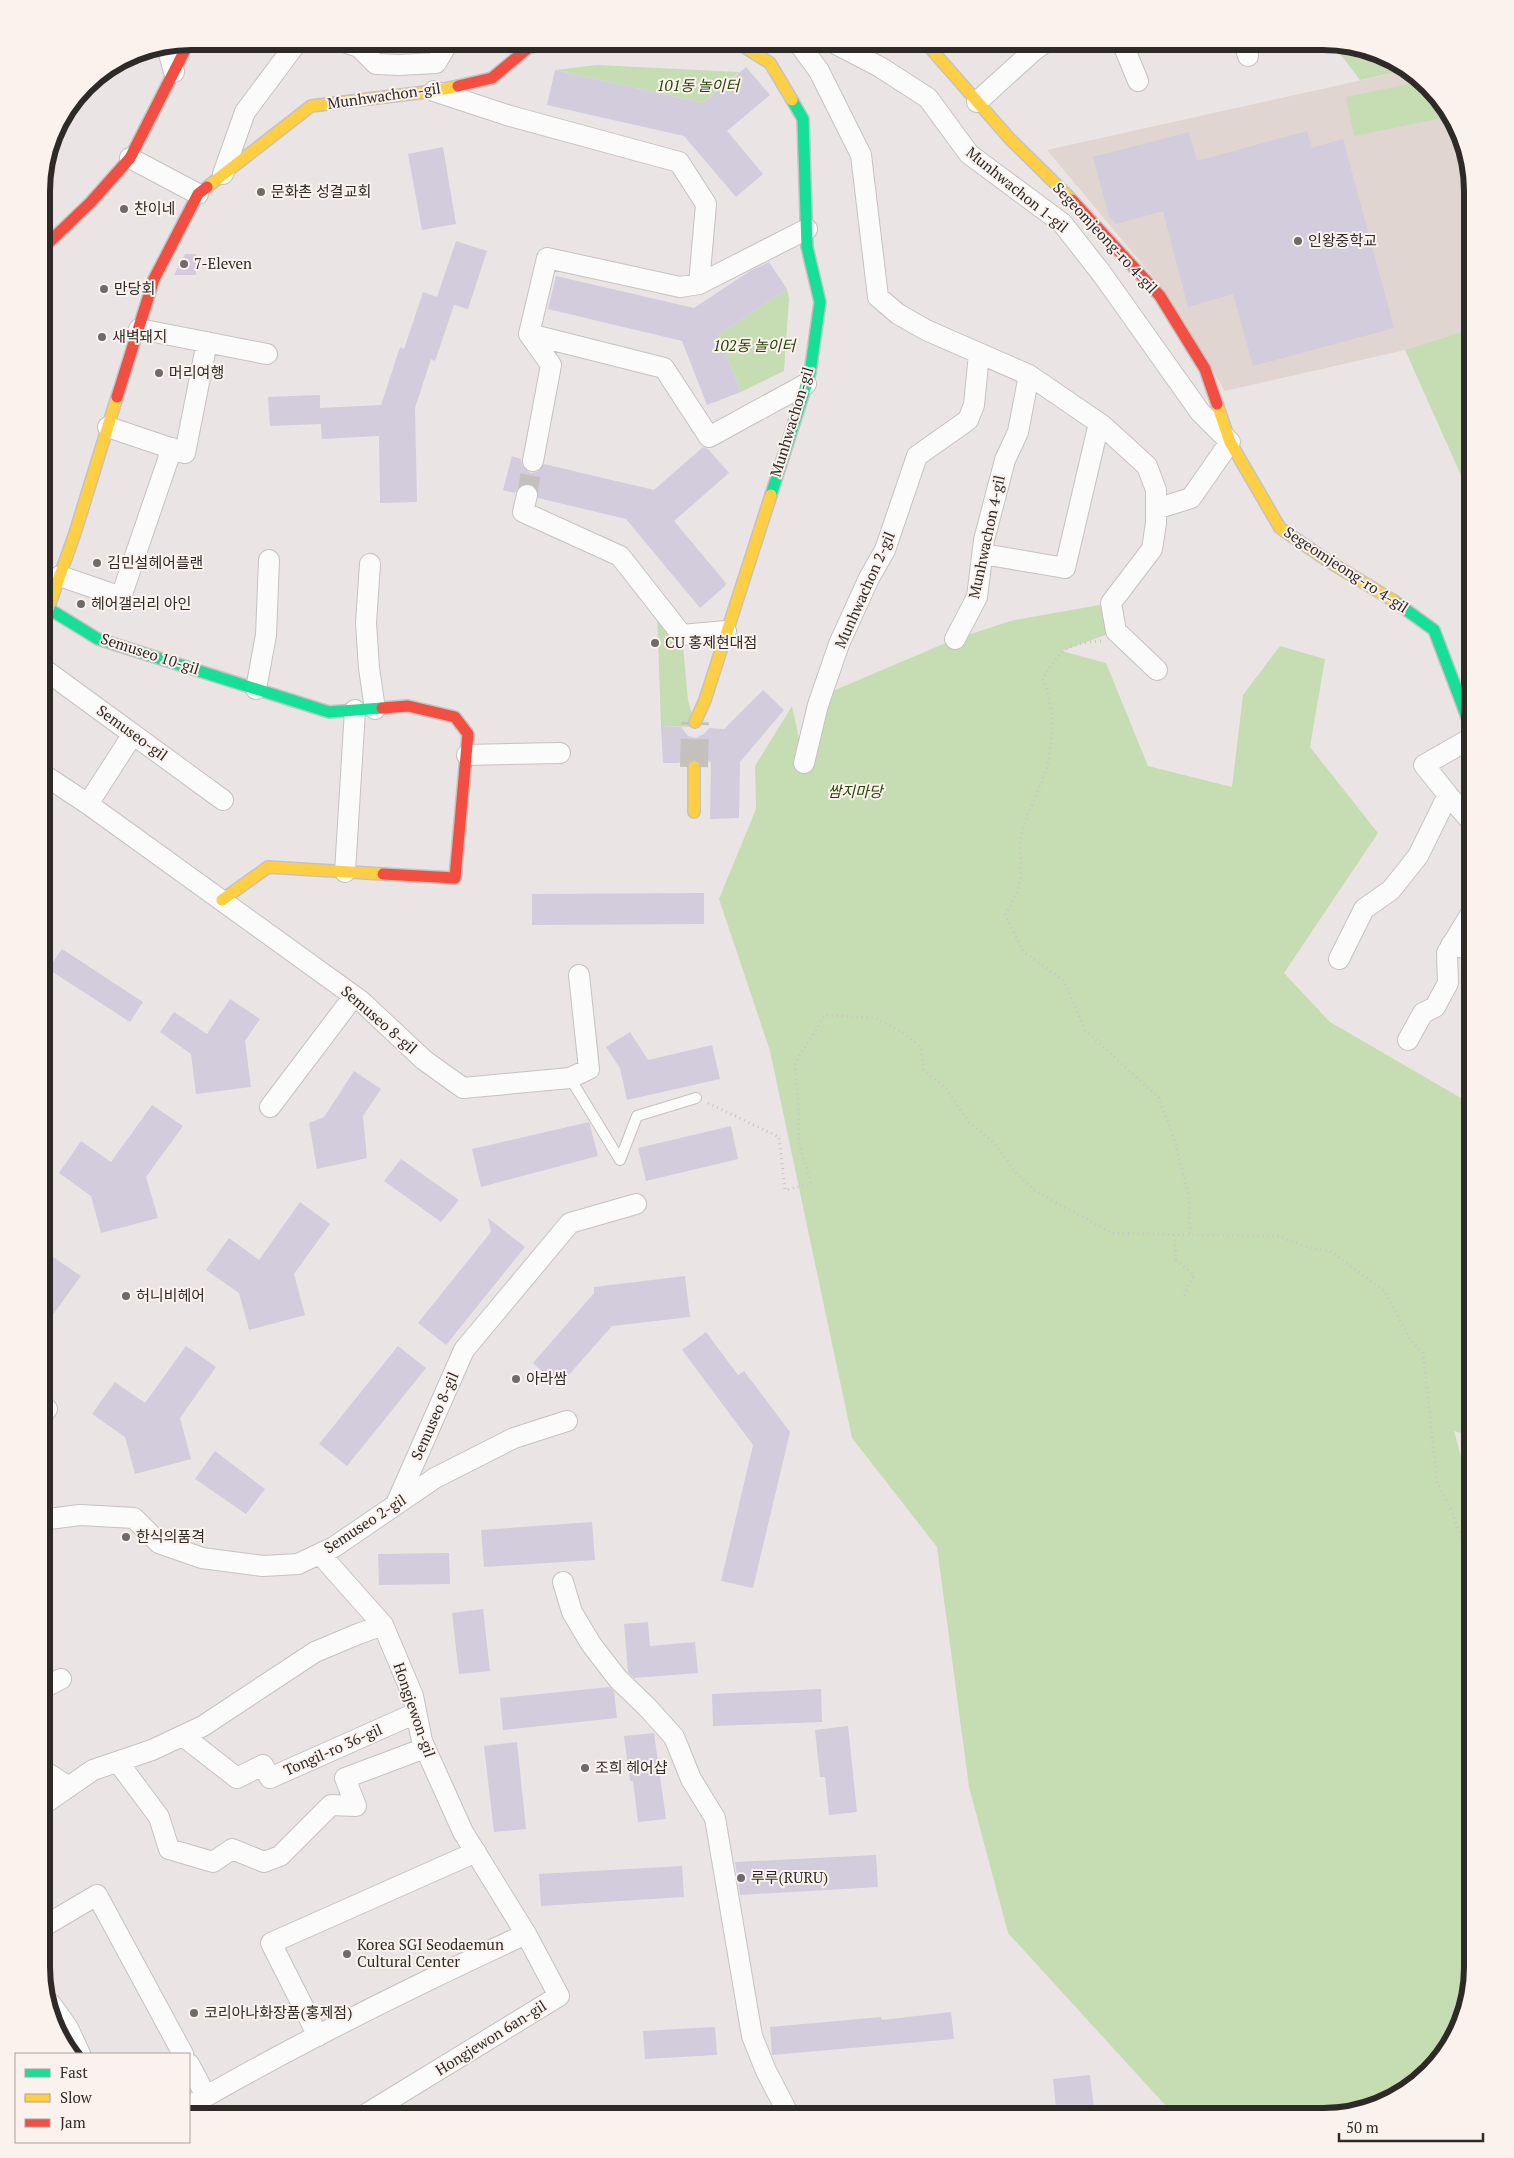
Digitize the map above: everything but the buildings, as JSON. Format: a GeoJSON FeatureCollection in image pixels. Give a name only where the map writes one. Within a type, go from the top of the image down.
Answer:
{"type":"FeatureCollection","features":[{"type":"Feature","properties":{"kind":"street"},"geometry":{"type":"LineString","coordinates":[[50,241],[91,202],[130,158],[185,50]]}},
{"type":"Feature","properties":{"kind":"street"},"geometry":{"type":"LineString","coordinates":[[223,174],[245,112],[291,50]]}},
{"type":"Feature","properties":{"kind":"street","name":"Munhwachon-gil"},"geometry":{"type":"LineString","coordinates":[[362,50],[376,64],[399,66],[436,63],[444,50]]}},
{"type":"Feature","properties":{"kind":"street","name":"Munhwachon-gil"},"geometry":{"type":"LineString","coordinates":[[198,194],[311,106],[434,91],[492,78],[526,50]]}},
{"type":"Feature","properties":{"kind":"street","name":"Munhwachon-gil"},"geometry":{"type":"LineString","coordinates":[[695,722],[696,700],[726,631],[810,373],[820,302],[808,247],[803,119],[770,63],[749,50]]}},
{"type":"Feature","properties":{"kind":"street"},"geometry":{"type":"LineString","coordinates":[[804,50],[819,71],[860,155],[878,297],[898,314],[926,330],[1029,375],[1099,423],[1147,466],[1156,490],[1152,549],[1111,603],[1116,631],[1157,670]]}},
{"type":"Feature","properties":{"kind":"street","name":"Munhwachon 1-gil"},"geometry":{"type":"LineString","coordinates":[[847,50],[880,67],[928,98],[969,154],[1062,223],[1102,274],[1200,412],[1230,442]]}},
{"type":"Feature","properties":{"kind":"street","name":"Segeomjeong-ro 4-gil"},"geometry":{"type":"LineString","coordinates":[[931,50],[1010,139],[1087,215],[1160,296],[1205,369],[1230,442],[1280,528],[1328,561],[1402,606],[1434,630],[1464,709]]}},
{"type":"Feature","properties":{"kind":"street"},"geometry":{"type":"LineString","coordinates":[[977,102],[1029,50]]}},
{"type":"Feature","properties":{"kind":"street"},"geometry":{"type":"LineString","coordinates":[[1125,50],[1138,81]]}},
{"type":"Feature","properties":{"kind":"street"},"geometry":{"type":"LineString","coordinates":[[169,52],[174,72]]}},
{"type":"Feature","properties":{"kind":"street"},"geometry":{"type":"LineString","coordinates":[[434,91],[510,116],[679,162],[706,204],[699,284]]}},
{"type":"Feature","properties":{"kind":"street"},"geometry":{"type":"LineString","coordinates":[[50,596],[60,576],[154,278],[198,194],[130,158]]}},
{"type":"Feature","properties":{"kind":"street"},"geometry":{"type":"LineString","coordinates":[[533,461],[551,365],[529,334],[547,258],[680,287],[699,284],[807,229]]}},
{"type":"Feature","properties":{"kind":"street"},"geometry":{"type":"LineString","coordinates":[[139,329],[267,354]]}},
{"type":"Feature","properties":{"kind":"street"},"geometry":{"type":"LineString","coordinates":[[529,334],[664,368],[708,437],[806,384]]}},
{"type":"Feature","properties":{"kind":"street"},"geometry":{"type":"LineString","coordinates":[[108,428],[185,453],[207,342]]}},
{"type":"Feature","properties":{"kind":"street","name":"Munhwachon 2-gil"},"geometry":{"type":"LineString","coordinates":[[804,763],[818,705],[840,644],[869,578],[885,550],[917,456],[968,420],[974,405],[978,354]]}},
{"type":"Feature","properties":{"kind":"street","name":"Munhwachon 4-gil"},"geometry":{"type":"LineString","coordinates":[[955,639],[977,597],[983,554],[1005,460],[1018,432],[1029,375]]}},
{"type":"Feature","properties":{"kind":"street"},"geometry":{"type":"LineString","coordinates":[[983,554],[1065,568],[1099,423]]}},
{"type":"Feature","properties":{"kind":"street"},"geometry":{"type":"LineString","coordinates":[[1156,509],[1192,498],[1230,442]]}},
{"type":"Feature","properties":{"kind":"street"},"geometry":{"type":"LineString","coordinates":[[60,576],[121,597],[172,448]]}},
{"type":"Feature","properties":{"kind":"street"},"geometry":{"type":"LineString","coordinates":[[526,495],[523,512],[620,556],[682,635],[726,631]]}},
{"type":"Feature","properties":{"kind":"street"},"geometry":{"type":"LineString","coordinates":[[256,689],[266,635],[270,560]]}},
{"type":"Feature","properties":{"kind":"street"},"geometry":{"type":"LineString","coordinates":[[370,564],[366,623],[369,668],[375,709]]}},
{"type":"Feature","properties":{"kind":"street","name":"Semuseo 10-gil"},"geometry":{"type":"LineString","coordinates":[[50,609],[98,639],[329,712],[408,706],[455,717],[468,734],[455,878],[268,867],[222,900]]}},
{"type":"Feature","properties":{"kind":"street","name":"Semuseo-gil"},"geometry":{"type":"LineString","coordinates":[[50,673],[223,800]]}},
{"type":"Feature","properties":{"kind":"street"},"geometry":{"type":"LineString","coordinates":[[345,872],[355,710]]}},
{"type":"Feature","properties":{"kind":"street"},"geometry":{"type":"LineString","coordinates":[[88,804],[133,734]]}},
{"type":"Feature","properties":{"kind":"street"},"geometry":{"type":"LineString","coordinates":[[1464,742],[1424,765],[1464,813]]}},
{"type":"Feature","properties":{"kind":"street"},"geometry":{"type":"LineString","coordinates":[[467,755],[560,753]]}},
{"type":"Feature","properties":{"kind":"street"},"geometry":{"type":"LineString","coordinates":[[694,767],[694,812]]}},
{"type":"Feature","properties":{"kind":"street","name":"Semuseo 8-gil"},"geometry":{"type":"LineString","coordinates":[[50,778],[354,996],[424,1060],[463,1088],[570,1078],[590,1069],[579,975]]}},
{"type":"Feature","properties":{"kind":"street"},"geometry":{"type":"LineString","coordinates":[[1339,959],[1364,909],[1391,890],[1418,856],[1448,794]]}},
{"type":"Feature","properties":{"kind":"street"},"geometry":{"type":"LineString","coordinates":[[1408,1040],[1423,1013],[1435,1007],[1448,983],[1447,953],[1464,924]]}},
{"type":"Feature","properties":{"kind":"street"},"geometry":{"type":"LineString","coordinates":[[1451,945],[1464,948]]}},
{"type":"Feature","properties":{"kind":"street"},"geometry":{"type":"LineString","coordinates":[[270,1107],[354,996]]}},
{"type":"Feature","properties":{"kind":"street","name":"Semuseo 8-gil"},"geometry":{"type":"LineString","coordinates":[[396,1504],[464,1350],[570,1223],[636,1204]]}},
{"type":"Feature","properties":{"kind":"street","name":"Semuseo 2-gil"},"geometry":{"type":"LineString","coordinates":[[50,1519],[80,1515],[134,1518],[158,1543],[202,1558],[263,1566],[298,1564],[334,1547],[435,1478],[506,1442],[567,1421]]}},
{"type":"Feature","properties":{"kind":"street","name":"Hongjewon-gil"},"geometry":{"type":"LineString","coordinates":[[320,1554],[383,1625],[413,1696],[425,1748],[463,1832],[526,1934]]}},
{"type":"Feature","properties":{"kind":"street"},"geometry":{"type":"LineString","coordinates":[[563,1582],[572,1612],[591,1644],[618,1679],[674,1737],[691,1779],[715,1818],[752,2036],[766,2071],[785,2108]]}},
{"type":"Feature","properties":{"kind":"street"},"geometry":{"type":"LineString","coordinates":[[50,1800],[93,1770],[152,1750],[203,1726],[315,1652],[383,1625]]}},
{"type":"Feature","properties":{"kind":"street"},"geometry":{"type":"LineString","coordinates":[[50,1684],[61,1679]]}},
{"type":"Feature","properties":{"kind":"street","name":"Tongil-ro 36-gil"},"geometry":{"type":"LineString","coordinates":[[183,1736],[237,1778],[263,1765],[270,1778],[416,1713]]}},
{"type":"Feature","properties":{"kind":"street"},"geometry":{"type":"LineString","coordinates":[[118,1762],[158,1817],[169,1849],[213,1862],[232,1849],[264,1862],[280,1856],[331,1805],[356,1806],[345,1778],[425,1748]]}},
{"type":"Feature","properties":{"kind":"street"},"geometry":{"type":"LineString","coordinates":[[50,1775],[69,1787]]}},
{"type":"Feature","properties":{"kind":"street"},"geometry":{"type":"LineString","coordinates":[[318,2036],[272,1943],[476,1852]]}},
{"type":"Feature","properties":{"kind":"street"},"geometry":{"type":"LineString","coordinates":[[50,1923],[97,1895],[182,2053]]}},
{"type":"Feature","properties":{"kind":"street"},"geometry":{"type":"LineString","coordinates":[[190,2105],[427,1980],[526,1934]]}},
{"type":"Feature","properties":{"kind":"street","name":"Hongjewon 6an-gil"},"geometry":{"type":"LineString","coordinates":[[376,2108],[559,1996],[526,1934]]}},
{"type":"Feature","properties":{"kind":"street"},"geometry":{"type":"LineString","coordinates":[[59,2016],[68,2028],[80,2053]]}},
{"type":"Feature","properties":{"kind":"street"},"geometry":{"type":"LineString","coordinates":[[190,2066],[206,2096]]}},
{"type":"Feature","properties":{"kind":"lane"},"geometry":{"type":"LineString","coordinates":[[570,1078],[620,1160],[637,1116],[696,1098]]}},
{"type":"Feature","properties":{"kind":"path"},"geometry":{"type":"LineString","coordinates":[[1124,639],[1081,642],[1062,651],[1042,679],[1049,691],[1053,732],[1044,775],[1027,813],[1020,843],[1021,869],[1019,893],[1005,914],[1023,952],[1064,982],[1085,1030],[1159,1098],[1176,1145],[1189,1197],[1190,1235]]}},
{"type":"Feature","properties":{"kind":"path"},"geometry":{"type":"LineString","coordinates":[[696,1098],[778,1137],[785,1190],[811,1184],[798,1138],[799,1119],[795,1063],[825,1015],[876,1018],[905,1034],[921,1048],[924,1070],[946,1089],[968,1121],[995,1144],[1016,1173],[1035,1191],[1112,1233],[1277,1236],[1308,1247],[1330,1251],[1385,1292],[1411,1340],[1423,1353],[1437,1482],[1449,1505],[1464,1544]]}},
{"type":"Feature","properties":{"kind":"path"},"geometry":{"type":"LineString","coordinates":[[1174,1235],[1176,1260],[1194,1275],[1183,1298]]}},
{"type":"Feature","properties":{"kind":"shaded area","name":"인왕중학교"},"geometry":{"type":"Polygon","coordinates":[[[1398,72],[1423,91],[1435,105],[1453,137],[1459,155],[1464,191],[1464,331],[1405,350],[1225,391],[1164,290],[1047,150],[1398,72]]]}},
{"type":"Feature","properties":{"kind":"green space"},"geometry":{"type":"Polygon","coordinates":[[[1338,51],[1368,58],[1397,72],[1360,80],[1338,51]]]}},
{"type":"Feature","properties":{"kind":"green space","name":"101동 놀이터"},"geometry":{"type":"Polygon","coordinates":[[[597,65],[739,72],[703,103],[555,70],[597,65]]]}},
{"type":"Feature","properties":{"kind":"green space"},"geometry":{"type":"Polygon","coordinates":[[[1414,83],[1435,105],[1443,118],[1354,136],[1346,97],[1414,83]]]}},
{"type":"Feature","properties":{"kind":"green space","name":"102동 놀이터"},"geometry":{"type":"Polygon","coordinates":[[[787,289],[789,299],[784,371],[741,392],[718,335],[787,289]]]}},
{"type":"Feature","properties":{"kind":"green space"},"geometry":{"type":"Polygon","coordinates":[[[1464,331],[1464,482],[1405,350],[1464,331]]]}},
{"type":"Feature","properties":{"kind":"green space","name":"쌈지마당"},"geometry":{"type":"Polygon","coordinates":[[[1111,603],[1116,631],[1062,651],[1106,663],[1148,766],[1232,787],[1243,695],[1280,646],[1325,659],[1310,747],[1378,833],[1284,973],[1330,1022],[1464,1100],[1464,1434],[1454,1431],[1464,1468],[1463,1985],[1453,2021],[1435,2053],[1423,2067],[1393,2089],[1359,2103],[1323,2108],[1168,2108],[1008,1933],[969,1787],[937,1547],[852,1438],[770,1051],[719,899],[756,809],[755,766],[792,706],[804,761],[821,696],[955,639],[1014,620],[1111,603]]]}},
{"type":"Feature","properties":{"kind":"green space"},"geometry":{"type":"Polygon","coordinates":[[[657,613],[682,635],[688,700],[695,727],[661,726],[657,613]]]}},
{"type":"Feature","properties":{"kind":"tunnel"},"geometry":{"type":"LineString","coordinates":[[527,495],[533,461]]}},
{"type":"Feature","properties":{"kind":"tunnel"},"geometry":{"type":"LineString","coordinates":[[694,767],[695,722]]}},
{"type":"Feature","properties":{"kind":"traffic: fast"},"geometry":{"type":"LineString","coordinates":[[771,495],[810,373],[820,302],[807,247],[803,119],[792,100]]}},
{"type":"Feature","properties":{"kind":"traffic: fast"},"geometry":{"type":"LineString","coordinates":[[1394,601],[1434,630],[1464,709]]}},
{"type":"Feature","properties":{"kind":"traffic: fast"},"geometry":{"type":"LineString","coordinates":[[50,610],[98,639],[329,712],[382,708]]}},
{"type":"Feature","properties":{"kind":"traffic: slow"},"geometry":{"type":"LineString","coordinates":[[749,50],[770,63],[792,100]]}},
{"type":"Feature","properties":{"kind":"traffic: slow"},"geometry":{"type":"LineString","coordinates":[[932,50],[1010,139],[1072,200]]}},
{"type":"Feature","properties":{"kind":"traffic: slow"},"geometry":{"type":"LineString","coordinates":[[207,187],[311,106],[434,91],[458,86]]}},
{"type":"Feature","properties":{"kind":"traffic: slow"},"geometry":{"type":"LineString","coordinates":[[50,603],[75,533],[117,397]]}},
{"type":"Feature","properties":{"kind":"traffic: slow"},"geometry":{"type":"LineString","coordinates":[[1217,404],[1230,442],[1280,528],[1328,561],[1394,601]]}},
{"type":"Feature","properties":{"kind":"traffic: slow"},"geometry":{"type":"LineString","coordinates":[[695,722],[705,700],[771,495]]}},
{"type":"Feature","properties":{"kind":"traffic: slow"},"geometry":{"type":"LineString","coordinates":[[694,767],[694,812]]}},
{"type":"Feature","properties":{"kind":"traffic: slow"},"geometry":{"type":"LineString","coordinates":[[222,900],[268,867],[383,874]]}},
{"type":"Feature","properties":{"kind":"traffic: jam"},"geometry":{"type":"LineString","coordinates":[[50,241],[91,202],[130,158],[185,50]]}},
{"type":"Feature","properties":{"kind":"traffic: jam"},"geometry":{"type":"LineString","coordinates":[[458,86],[492,78],[526,50]]}},
{"type":"Feature","properties":{"kind":"traffic: jam"},"geometry":{"type":"LineString","coordinates":[[117,397],[154,279],[198,194],[207,187]]}},
{"type":"Feature","properties":{"kind":"traffic: jam"},"geometry":{"type":"LineString","coordinates":[[1072,200],[1160,296],[1205,369],[1217,404]]}},
{"type":"Feature","properties":{"kind":"traffic: jam"},"geometry":{"type":"LineString","coordinates":[[382,708],[408,706],[455,717],[468,734],[455,878],[383,874]]}},
{"type":"Feature","properties":{"kind":"place","name":"문화촌 성결교회"},"geometry":{"type":"Point","coordinates":[261,192]}},
{"type":"Feature","properties":{"kind":"place","name":"찬이네"},"geometry":{"type":"Point","coordinates":[124,209]}},
{"type":"Feature","properties":{"kind":"place","name":"인왕중학교"},"geometry":{"type":"Point","coordinates":[1298,241]}},
{"type":"Feature","properties":{"kind":"place","name":"7-Eleven"},"geometry":{"type":"Point","coordinates":[184,264]}},
{"type":"Feature","properties":{"kind":"place","name":"만당회"},"geometry":{"type":"Point","coordinates":[104,289]}},
{"type":"Feature","properties":{"kind":"place","name":"새벽돼지"},"geometry":{"type":"Point","coordinates":[102,337]}},
{"type":"Feature","properties":{"kind":"place","name":"머리여행"},"geometry":{"type":"Point","coordinates":[159,373]}},
{"type":"Feature","properties":{"kind":"place","name":"김민설헤어플랜"},"geometry":{"type":"Point","coordinates":[97,563]}},
{"type":"Feature","properties":{"kind":"place","name":"헤어갤러리 아인"},"geometry":{"type":"Point","coordinates":[81,604]}},
{"type":"Feature","properties":{"kind":"place","name":"CU 홍제현대점"},"geometry":{"type":"Point","coordinates":[655,643]}},
{"type":"Feature","properties":{"kind":"place","name":"허니비헤어"},"geometry":{"type":"Point","coordinates":[126,1296]}},
{"type":"Feature","properties":{"kind":"place","name":"아라쌈"},"geometry":{"type":"Point","coordinates":[516,1379]}},
{"type":"Feature","properties":{"kind":"place","name":"한식의품격"},"geometry":{"type":"Point","coordinates":[126,1537]}},
{"type":"Feature","properties":{"kind":"place","name":"조희 헤어샵"},"geometry":{"type":"Point","coordinates":[585,1768]}},
{"type":"Feature","properties":{"kind":"place","name":"루루(RURU)"},"geometry":{"type":"Point","coordinates":[741,1878]}},
{"type":"Feature","properties":{"kind":"place","name":"Korea SGI Seodaemun Cultural Center"},"geometry":{"type":"Point","coordinates":[347,1954]}},
{"type":"Feature","properties":{"kind":"place","name":"코리아나화장품(홍제점)"},"geometry":{"type":"Point","coordinates":[194,2013]}}]}
